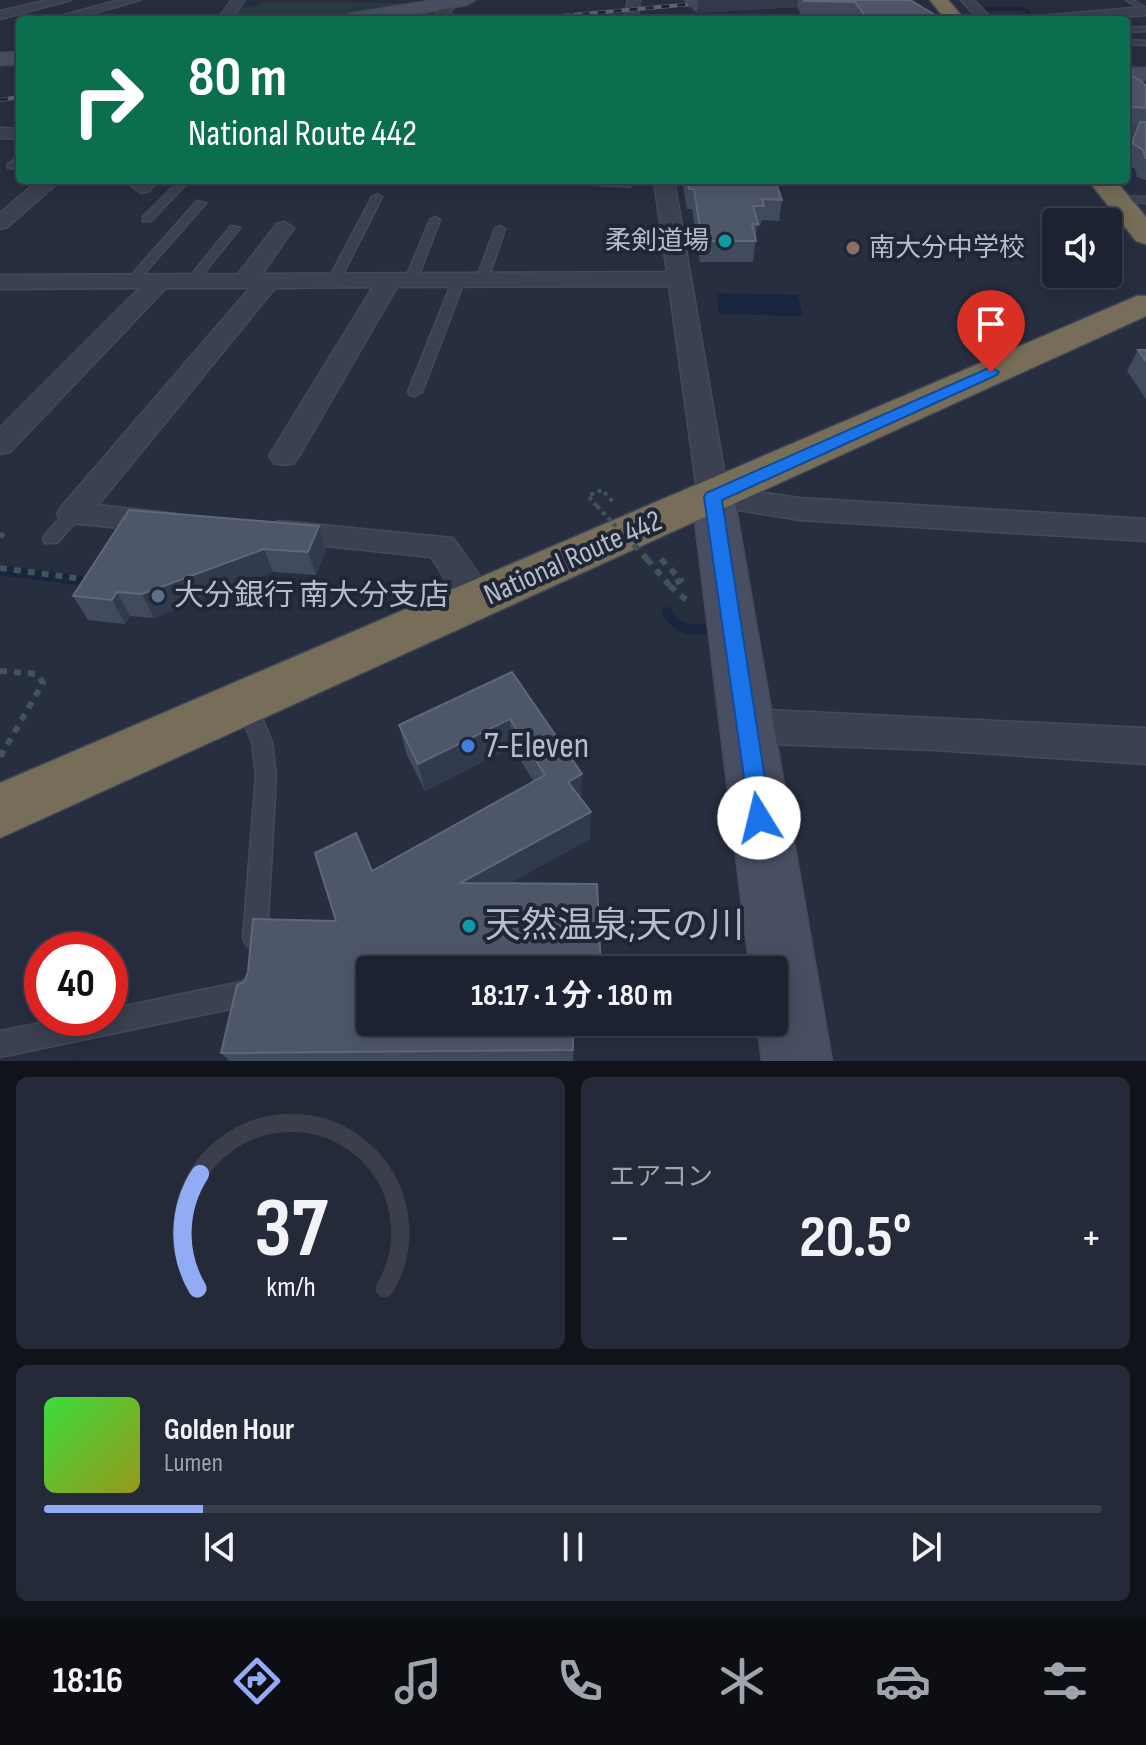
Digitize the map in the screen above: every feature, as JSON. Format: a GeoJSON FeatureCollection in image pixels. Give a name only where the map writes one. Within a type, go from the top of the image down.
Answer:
{"type":"FeatureCollection","features":[{"type":"Feature","properties":{"kind":"highway"},"geometry":{"type":"LineString","coordinates":[[939,0],[953,16]]}},
{"type":"Feature","properties":{"kind":"highway"},"geometry":{"type":"LineString","coordinates":[[1080,184],[1108,206],[1141,247]]}},
{"type":"Feature","properties":{"kind":"highway","name":"National Route 442"},"geometry":{"type":"LineString","coordinates":[[1,804],[246,703],[1137,306],[1146,306]]}},
{"type":"Feature","properties":{"kind":"street"},"geometry":{"type":"LineString","coordinates":[[0,15],[65,0]]}},
{"type":"Feature","properties":{"kind":"street"},"geometry":{"type":"LineString","coordinates":[[69,16],[134,0]]}},
{"type":"Feature","properties":{"kind":"street"},"geometry":{"type":"LineString","coordinates":[[967,0],[982,16]]}},
{"type":"Feature","properties":{"kind":"street"},"geometry":{"type":"LineString","coordinates":[[371,16],[455,1]]}},
{"type":"Feature","properties":{"kind":"street"},"geometry":{"type":"LineString","coordinates":[[1029,10],[1036,16]]}},
{"type":"Feature","properties":{"kind":"street"},"geometry":{"type":"LineString","coordinates":[[1087,16],[1146,11]]}},
{"type":"Feature","properties":{"kind":"street"},"geometry":{"type":"LineString","coordinates":[[0,223],[46,184]]}},
{"type":"Feature","properties":{"kind":"street"},"geometry":{"type":"LineString","coordinates":[[665,184],[797,1061]]}},
{"type":"Feature","properties":{"kind":"street"},"geometry":{"type":"LineString","coordinates":[[73,514],[256,281],[284,228]]}},
{"type":"Feature","properties":{"kind":"street"},"geometry":{"type":"LineString","coordinates":[[0,282],[678,279]]}},
{"type":"Feature","properties":{"kind":"street"},"geometry":{"type":"LineString","coordinates":[[0,445],[159,282]]}},
{"type":"Feature","properties":{"kind":"street"},"geometry":{"type":"LineString","coordinates":[[284,456],[399,282]]}},
{"type":"Feature","properties":{"kind":"street"},"geometry":{"type":"LineString","coordinates":[[713,497],[786,508],[1146,530]]}},
{"type":"Feature","properties":{"kind":"street"},"geometry":{"type":"LineString","coordinates":[[73,514],[195,524]]}},
{"type":"Feature","properties":{"kind":"street"},"geometry":{"type":"LineString","coordinates":[[257,530],[441,546],[480,600]]}},
{"type":"Feature","properties":{"kind":"street"},"geometry":{"type":"LineString","coordinates":[[745,726],[935,733],[1146,746]]}},
{"type":"Feature","properties":{"kind":"lane"},"geometry":{"type":"LineString","coordinates":[[1129,0],[1146,11]]}},
{"type":"Feature","properties":{"kind":"lane"},"geometry":{"type":"LineString","coordinates":[[11,166],[16,162]]}},
{"type":"Feature","properties":{"kind":"lane"},"geometry":{"type":"LineString","coordinates":[[147,219],[181,184]]}},
{"type":"Feature","properties":{"kind":"lane"},"geometry":{"type":"LineString","coordinates":[[333,282],[377,197]]}},
{"type":"Feature","properties":{"kind":"lane"},"geometry":{"type":"LineString","coordinates":[[1108,206],[1146,200]]}},
{"type":"Feature","properties":{"kind":"lane"},"geometry":{"type":"LineString","coordinates":[[131,282],[201,203]]}},
{"type":"Feature","properties":{"kind":"lane"},"geometry":{"type":"LineString","coordinates":[[399,282],[435,220]]}},
{"type":"Feature","properties":{"kind":"lane"},"geometry":{"type":"LineString","coordinates":[[191,282],[235,228]]}},
{"type":"Feature","properties":{"kind":"lane"},"geometry":{"type":"LineString","coordinates":[[415,392],[500,229]]}},
{"type":"Feature","properties":{"kind":"lane"},"geometry":{"type":"LineString","coordinates":[[51,539],[73,514]]}},
{"type":"Feature","properties":{"kind":"lane"},"geometry":{"type":"LineString","coordinates":[[0,1044],[249,993],[262,863],[266,776],[262,742],[246,703]]}},
{"type":"Feature","properties":{"kind":"path"},"geometry":{"type":"LineString","coordinates":[[611,499],[602,490],[588,496],[684,601]]}},
{"type":"Feature","properties":{"kind":"path"},"geometry":{"type":"LineString","coordinates":[[0,537],[6,532]]}},
{"type":"Feature","properties":{"kind":"path"},"geometry":{"type":"LineString","coordinates":[[661,559],[681,580],[670,586]]}},
{"type":"Feature","properties":{"kind":"path"},"geometry":{"type":"LineString","coordinates":[[0,568],[93,581]]}},
{"type":"Feature","properties":{"kind":"path"},"geometry":{"type":"LineString","coordinates":[[0,671],[37,674],[43,683],[0,757]]}},
{"type":"Feature","properties":{"kind":"shaded area"},"geometry":{"type":"Polygon","coordinates":[[[260,2],[409,3],[336,16],[231,16],[238,8],[254,7],[260,2]]]}},
{"type":"Feature","properties":{"kind":"water"},"geometry":{"type":"Polygon","coordinates":[[[717,293],[798,295],[803,316],[719,314],[717,293]]]}},
{"type":"Feature","properties":{"kind":"building"},"geometry":{"type":"Polygon","coordinates":[[[910,0],[937,16],[865,16],[855,2],[804,1],[910,0]]]}},
{"type":"Feature","properties":{"kind":"building"},"geometry":{"type":"Polygon","coordinates":[[[1130,66],[1132,76],[1146,86],[1146,108],[1130,106],[1130,66]]]}},
{"type":"Feature","properties":{"kind":"building"},"geometry":{"type":"Polygon","coordinates":[[[1140,122],[1146,122],[1146,159],[1143,150],[1132,143],[1140,122]]]}},
{"type":"Feature","properties":{"kind":"building"},"geometry":{"type":"Polygon","coordinates":[[[688,184],[776,184],[782,200],[762,199],[764,206],[753,206],[758,224],[752,224],[756,241],[702,241],[694,189],[689,189],[688,184]]]}},
{"type":"Feature","properties":{"kind":"building"},"geometry":{"type":"Polygon","coordinates":[[[1138,350],[1146,350],[1146,361],[1138,350]]]}},
{"type":"Feature","properties":{"kind":"building"},"geometry":{"type":"Polygon","coordinates":[[[129,510],[319,526],[308,552],[264,549],[142,594],[117,592],[112,600],[73,596],[129,510]]]}},
{"type":"Feature","properties":{"kind":"building","name":"天然温泉;天の川"},"geometry":{"type":"Polygon","coordinates":[[[512,672],[582,774],[568,782],[591,812],[460,883],[597,884],[600,956],[356,956],[356,1036],[573,1036],[573,1050],[221,1053],[237,985],[244,982],[248,972],[253,919],[336,921],[315,853],[356,833],[372,871],[545,775],[510,719],[418,764],[399,725],[512,672]]]}},
{"type":"Feature","properties":{"kind":"waterway"},"geometry":{"type":"LineString","coordinates":[[980,9],[1024,9],[1030,15]]}},
{"type":"Feature","properties":{"kind":"waterway"},"geometry":{"type":"LineString","coordinates":[[0,570],[92,582]]}},
{"type":"Feature","properties":{"kind":"waterway"},"geometry":{"type":"LineString","coordinates":[[667,612],[684,628],[707,629]]}},
{"type":"Feature","properties":{"kind":"railway"},"geometry":{"type":"LineString","coordinates":[[561,16],[735,0]]}},
{"type":"Feature","properties":{"kind":"railway"},"geometry":{"type":"LineString","coordinates":[[0,100],[16,98]]}},
{"type":"Feature","properties":{"kind":"place","name":"柔剣道場"},"geometry":{"type":"Point","coordinates":[725,241]}},
{"type":"Feature","properties":{"kind":"place","name":"南大分中学校"},"geometry":{"type":"Point","coordinates":[853,248]}},
{"type":"Feature","properties":{"kind":"place","name":"大分銀行 南大分支店"},"geometry":{"type":"Point","coordinates":[158,596]}},
{"type":"Feature","properties":{"kind":"place","name":"7-Eleven"},"geometry":{"type":"Point","coordinates":[468,746]}},
{"type":"Feature","properties":{"kind":"place","name":"天然温泉;天の川"},"geometry":{"type":"Point","coordinates":[469,926]}},
{"type":"Feature","properties":{"kind":"route"},"geometry":{"type":"LineString","coordinates":[[759,818],[713,497],[991,372]]}}]}
